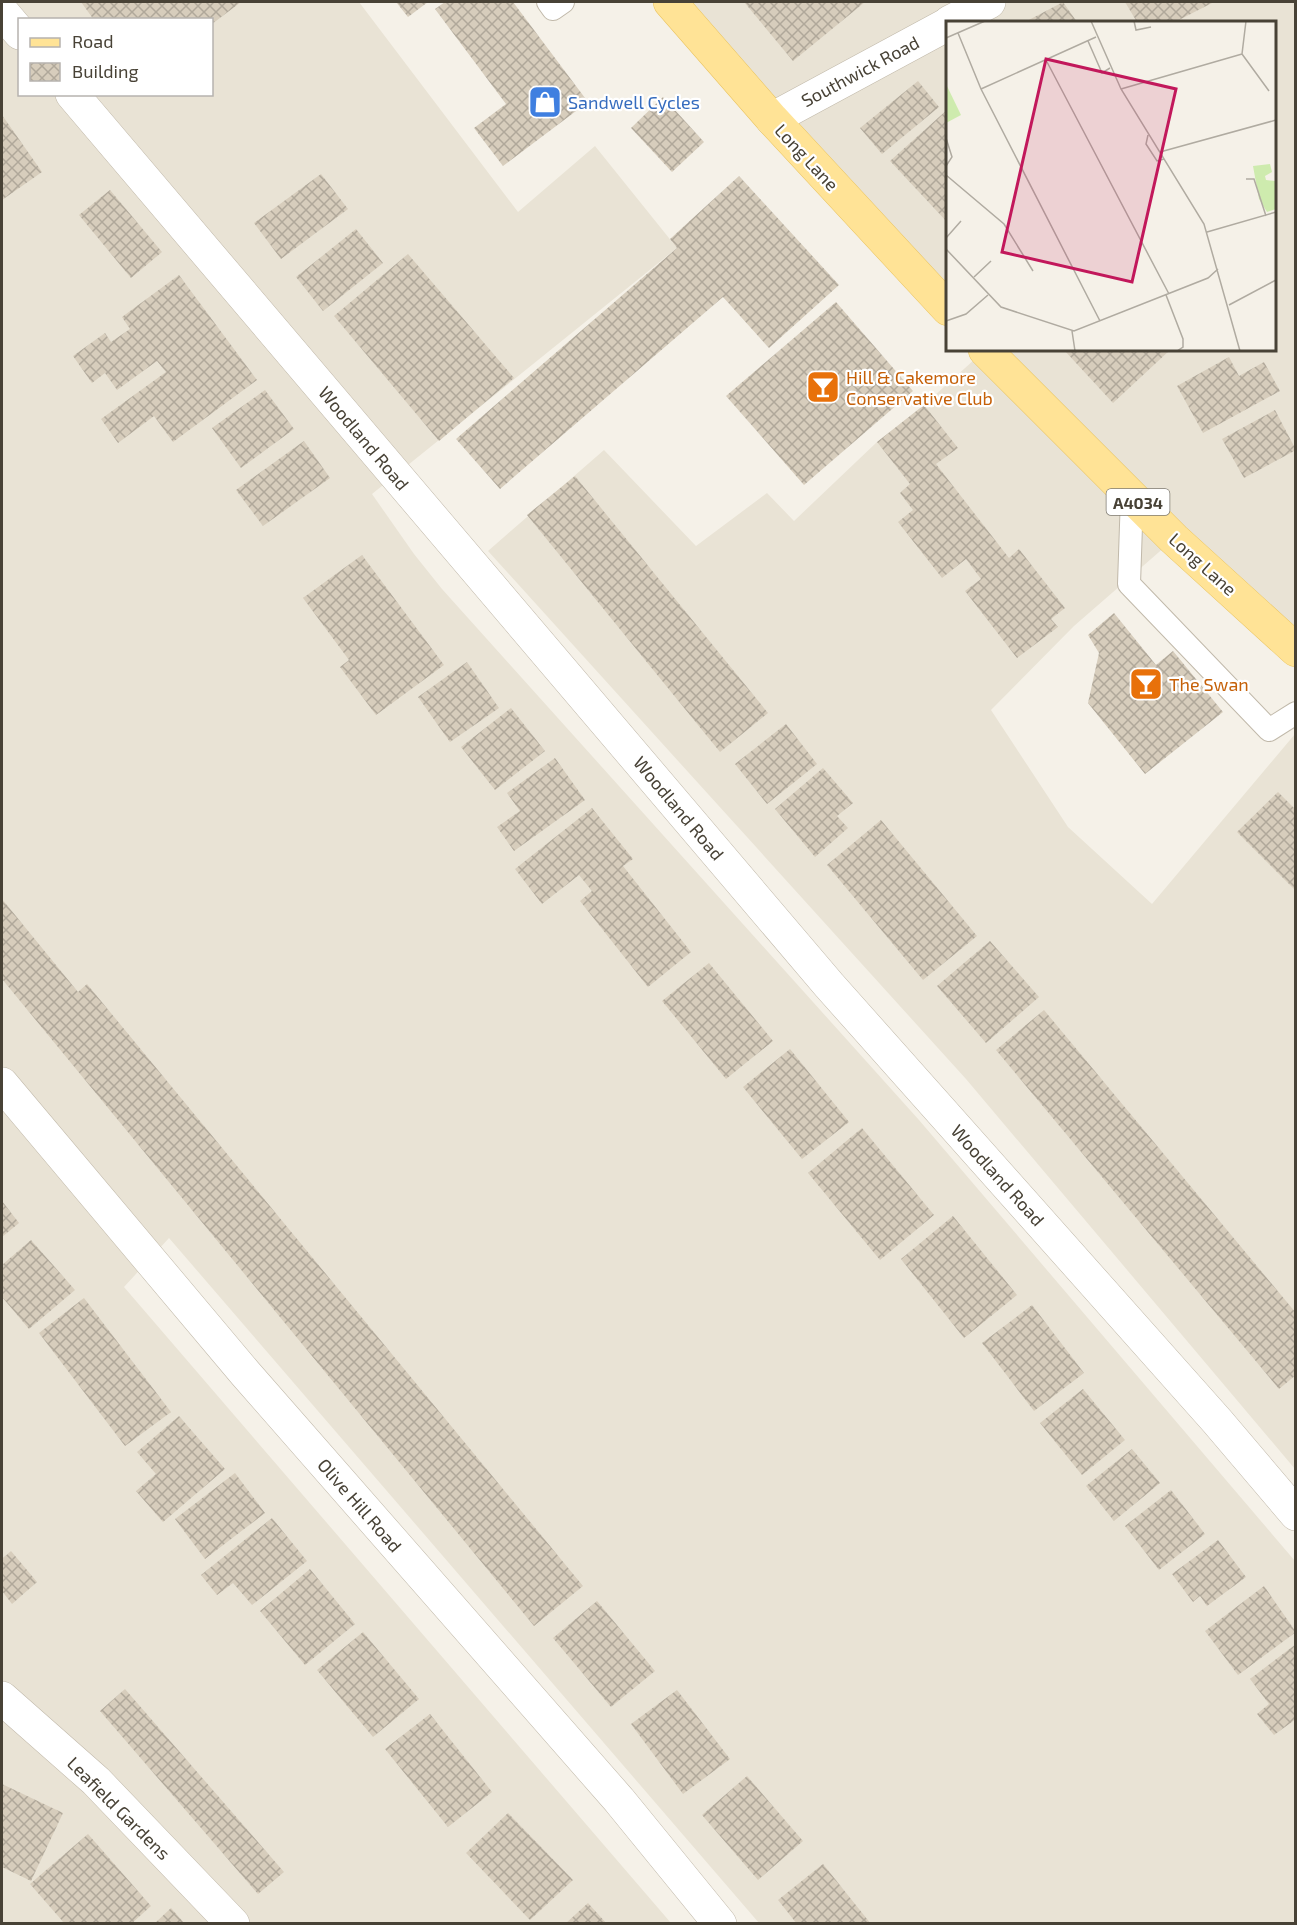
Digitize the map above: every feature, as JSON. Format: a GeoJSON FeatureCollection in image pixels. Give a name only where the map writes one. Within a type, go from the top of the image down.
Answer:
{"type":"FeatureCollection","features":[{"type":"Feature","properties":{"kind":"main road","name":"Long Lane"},"geometry":{"type":"LineString","coordinates":[[670,2],[772,119],[946,307]]}},
{"type":"Feature","properties":{"kind":"main road","name":"Long Lane"},"geometry":{"type":"LineString","coordinates":[[986,351],[1174,538],[1290,635]]}},
{"type":"Feature","properties":{"kind":"street","name":"Southwick Road"},"geometry":{"type":"LineString","coordinates":[[953,21],[989,2]]}},
{"type":"Feature","properties":{"kind":"street","name":"Southwick Road"},"geometry":{"type":"LineString","coordinates":[[772,119],[946,25]]}},
{"type":"Feature","properties":{"kind":"street","name":"Woodland Road"},"geometry":{"type":"LineString","coordinates":[[74,96],[829,985],[1217,1421],[1296,1514]]}},
{"type":"Feature","properties":{"kind":"street","name":"Olive Hill Road"},"geometry":{"type":"LineString","coordinates":[[2,1084],[245,1373],[619,1800],[720,1923]]}},
{"type":"Feature","properties":{"kind":"street","name":"Leafield Gardens"},"geometry":{"type":"LineString","coordinates":[[2,1698],[96,1781],[233,1923]]}},
{"type":"Feature","properties":{"kind":"lane"},"geometry":{"type":"LineString","coordinates":[[548,2],[554,9],[563,2]]}},
{"type":"Feature","properties":{"kind":"lane"},"geometry":{"type":"LineString","coordinates":[[1132,496],[1129,584],[1269,730],[1296,713]]}},
{"type":"Feature","properties":{"kind":"shaded area"},"geometry":{"type":"Polygon","coordinates":[[[2,2],[359,2],[518,212],[595,146],[677,248],[372,494],[442,589],[919,1120],[1295,1561],[1295,1923],[759,1923],[169,1238],[124,1287],[671,1923],[2,1924],[2,2]]]}},
{"type":"Feature","properties":{"kind":"shaded area"},"geometry":{"type":"Polygon","coordinates":[[[670,2],[1295,2],[1295,650],[1174,539],[1074,626],[991,710],[1068,827],[1152,904],[1295,734],[1295,1469],[966,1079],[488,551],[604,450],[696,546],[767,493],[794,521],[877,442],[924,405],[984,351],[1276,351],[1276,21],[946,21],[946,308],[670,2]]]}},
{"type":"Feature","properties":{"kind":"building"},"geometry":{"type":"Polygon","coordinates":[[[81,2],[241,2],[213,23],[213,18],[93,18],[81,2]]]}},
{"type":"Feature","properties":{"kind":"building"},"geometry":{"type":"Polygon","coordinates":[[[396,2],[428,2],[408,17],[396,2]]]}},
{"type":"Feature","properties":{"kind":"building"},"geometry":{"type":"Polygon","coordinates":[[[445,2],[513,2],[588,102],[503,166],[474,128],[506,104],[435,9],[445,2]]]}},
{"type":"Feature","properties":{"kind":"building"},"geometry":{"type":"Polygon","coordinates":[[[744,2],[865,2],[793,61],[744,2]]]}},
{"type":"Feature","properties":{"kind":"building"},"geometry":{"type":"Polygon","coordinates":[[[1063,2],[1076,21],[1027,21],[1063,2]]]}},
{"type":"Feature","properties":{"kind":"building"},"geometry":{"type":"Polygon","coordinates":[[[1125,2],[1214,2],[1177,21],[1136,21],[1125,2]]]}},
{"type":"Feature","properties":{"kind":"building"},"geometry":{"type":"Polygon","coordinates":[[[918,81],[939,107],[882,154],[860,128],[918,81]]]}},
{"type":"Feature","properties":{"kind":"building"},"geometry":{"type":"Polygon","coordinates":[[[663,97],[704,142],[672,172],[631,128],[663,97]]]}},
{"type":"Feature","properties":{"kind":"building"},"geometry":{"type":"Polygon","coordinates":[[[946,111],[946,221],[890,161],[946,111]]]}},
{"type":"Feature","properties":{"kind":"building"},"geometry":{"type":"Polygon","coordinates":[[[2,115],[42,172],[2,200],[2,115]]]}},
{"type":"Feature","properties":{"kind":"building"},"geometry":{"type":"Polygon","coordinates":[[[321,174],[348,209],[281,259],[254,223],[321,174]]]}},
{"type":"Feature","properties":{"kind":"building"},"geometry":{"type":"Polygon","coordinates":[[[739,176],[839,285],[769,348],[723,297],[500,489],[456,439],[677,248],[670,239],[739,176]]]}},
{"type":"Feature","properties":{"kind":"building"},"geometry":{"type":"Polygon","coordinates":[[[110,190],[162,252],[131,278],[79,215],[110,190]]]}},
{"type":"Feature","properties":{"kind":"building"},"geometry":{"type":"Polygon","coordinates":[[[356,229],[383,263],[323,311],[296,277],[356,229]]]}},
{"type":"Feature","properties":{"kind":"building"},"geometry":{"type":"Polygon","coordinates":[[[408,254],[514,378],[439,441],[334,316],[408,254]]]}},
{"type":"Feature","properties":{"kind":"building"},"geometry":{"type":"Polygon","coordinates":[[[179,275],[257,380],[173,442],[154,416],[118,443],[101,419],[166,372],[157,361],[117,390],[105,373],[92,383],[73,356],[105,333],[111,342],[130,329],[122,317],[179,275]]]}},
{"type":"Feature","properties":{"kind":"building"},"geometry":{"type":"Polygon","coordinates":[[[836,302],[913,391],[804,485],[726,396],[836,302]]]}},
{"type":"Feature","properties":{"kind":"building"},"geometry":{"type":"Polygon","coordinates":[[[1065,351],[1169,351],[1113,403],[1065,351]]]}},
{"type":"Feature","properties":{"kind":"building"},"geometry":{"type":"Polygon","coordinates":[[[1229,357],[1239,376],[1264,362],[1280,391],[1203,433],[1177,386],[1229,357]]]}},
{"type":"Feature","properties":{"kind":"building"},"geometry":{"type":"Polygon","coordinates":[[[265,390],[294,429],[241,468],[212,428],[265,390]]]}},
{"type":"Feature","properties":{"kind":"building"},"geometry":{"type":"Polygon","coordinates":[[[924,405],[958,448],[936,464],[1009,558],[1019,549],[1065,608],[1051,619],[1058,627],[1017,658],[965,591],[981,579],[966,559],[942,578],[898,522],[913,510],[900,493],[910,484],[877,442],[924,405]]]}},
{"type":"Feature","properties":{"kind":"building"},"geometry":{"type":"Polygon","coordinates":[[[1275,410],[1296,450],[1244,478],[1222,439],[1275,410]]]}},
{"type":"Feature","properties":{"kind":"building"},"geometry":{"type":"Polygon","coordinates":[[[304,441],[330,478],[263,526],[236,490],[304,441]]]}},
{"type":"Feature","properties":{"kind":"building"},"geometry":{"type":"Polygon","coordinates":[[[575,476],[768,713],[720,752],[527,515],[575,476]]]}},
{"type":"Feature","properties":{"kind":"building"},"geometry":{"type":"Polygon","coordinates":[[[362,555],[444,665],[376,715],[340,667],[349,660],[303,598],[362,555]]]}},
{"type":"Feature","properties":{"kind":"building","name":"The Swan"},"geometry":{"type":"Polygon","coordinates":[[[1114,613],[1156,665],[1173,651],[1223,712],[1145,774],[1088,703],[1099,653],[1088,635],[1114,613]]]}},
{"type":"Feature","properties":{"kind":"building"},"geometry":{"type":"Polygon","coordinates":[[[467,662],[499,708],[450,742],[418,697],[467,662]]]}},
{"type":"Feature","properties":{"kind":"building"},"geometry":{"type":"Polygon","coordinates":[[[511,708],[545,751],[495,790],[461,747],[511,708]]]}},
{"type":"Feature","properties":{"kind":"building"},"geometry":{"type":"Polygon","coordinates":[[[786,724],[817,764],[767,804],[735,764],[786,724]]]}},
{"type":"Feature","properties":{"kind":"building"},"geometry":{"type":"Polygon","coordinates":[[[555,758],[585,800],[514,851],[497,827],[520,811],[507,793],[555,758]]]}},
{"type":"Feature","properties":{"kind":"building"},"geometry":{"type":"Polygon","coordinates":[[[823,768],[853,803],[837,816],[848,828],[815,857],[775,809],[823,768]]]}},
{"type":"Feature","properties":{"kind":"building"},"geometry":{"type":"Polygon","coordinates":[[[1278,792],[1296,810],[1296,891],[1237,832],[1278,792]]]}},
{"type":"Feature","properties":{"kind":"building"},"geometry":{"type":"Polygon","coordinates":[[[592,808],[633,859],[623,866],[691,952],[648,987],[580,901],[592,891],[579,875],[542,904],[515,869],[592,808]]]}},
{"type":"Feature","properties":{"kind":"building"},"geometry":{"type":"Polygon","coordinates":[[[881,820],[977,936],[923,980],[827,865],[881,820]]]}},
{"type":"Feature","properties":{"kind":"building"},"geometry":{"type":"Polygon","coordinates":[[[2,899],[78,992],[87,984],[583,1586],[534,1626],[2,979],[2,899]]]}},
{"type":"Feature","properties":{"kind":"building"},"geometry":{"type":"Polygon","coordinates":[[[990,941],[1039,997],[986,1043],[937,986],[990,941]]]}},
{"type":"Feature","properties":{"kind":"building"},"geometry":{"type":"Polygon","coordinates":[[[709,963],[773,1041],[726,1079],[662,1001],[709,963]]]}},
{"type":"Feature","properties":{"kind":"building"},"geometry":{"type":"Polygon","coordinates":[[[1044,1010],[1296,1313],[1296,1375],[1279,1389],[996,1050],[1044,1010]]]}},
{"type":"Feature","properties":{"kind":"building"},"geometry":{"type":"Polygon","coordinates":[[[790,1049],[849,1122],[802,1159],[743,1087],[790,1049]]]}},
{"type":"Feature","properties":{"kind":"building"},"geometry":{"type":"Polygon","coordinates":[[[862,1128],[934,1215],[880,1260],[808,1173],[862,1128]]]}},
{"type":"Feature","properties":{"kind":"building"},"geometry":{"type":"Polygon","coordinates":[[[2,1201],[19,1223],[2,1237],[2,1201]]]}},
{"type":"Feature","properties":{"kind":"building"},"geometry":{"type":"Polygon","coordinates":[[[953,1216],[1017,1295],[964,1338],[901,1259],[953,1216]]]}},
{"type":"Feature","properties":{"kind":"building"},"geometry":{"type":"Polygon","coordinates":[[[31,1240],[75,1290],[29,1329],[2,1297],[2,1265],[31,1240]]]}},
{"type":"Feature","properties":{"kind":"building"},"geometry":{"type":"Polygon","coordinates":[[[84,1298],[171,1412],[125,1446],[39,1333],[84,1298]]]}},
{"type":"Feature","properties":{"kind":"building"},"geometry":{"type":"Polygon","coordinates":[[[1032,1305],[1084,1373],[1034,1411],[982,1343],[1032,1305]]]}},
{"type":"Feature","properties":{"kind":"building"},"geometry":{"type":"Polygon","coordinates":[[[1083,1389],[1125,1440],[1082,1475],[1040,1423],[1083,1389]]]}},
{"type":"Feature","properties":{"kind":"building"},"geometry":{"type":"Polygon","coordinates":[[[179,1416],[225,1469],[163,1522],[136,1491],[156,1474],[137,1452],[179,1416]]]}},
{"type":"Feature","properties":{"kind":"building"},"geometry":{"type":"Polygon","coordinates":[[[1132,1449],[1160,1483],[1114,1521],[1086,1486],[1132,1449]]]}},
{"type":"Feature","properties":{"kind":"building"},"geometry":{"type":"Polygon","coordinates":[[[235,1473],[265,1513],[205,1559],[175,1519],[235,1473]]]}},
{"type":"Feature","properties":{"kind":"building"},"geometry":{"type":"Polygon","coordinates":[[[1171,1490],[1205,1534],[1159,1570],[1125,1526],[1171,1490]]]}},
{"type":"Feature","properties":{"kind":"building"},"geometry":{"type":"Polygon","coordinates":[[[272,1518],[307,1561],[252,1605],[233,1583],[217,1595],[201,1575],[272,1518]]]}},
{"type":"Feature","properties":{"kind":"building"},"geometry":{"type":"Polygon","coordinates":[[[1218,1540],[1246,1577],[1207,1606],[1200,1596],[1193,1602],[1172,1574],[1218,1540]]]}},
{"type":"Feature","properties":{"kind":"building"},"geometry":{"type":"Polygon","coordinates":[[[11,1551],[37,1582],[12,1604],[2,1591],[2,1559],[11,1551]]]}},
{"type":"Feature","properties":{"kind":"building"},"geometry":{"type":"Polygon","coordinates":[[[310,1569],[355,1624],[305,1665],[260,1611],[310,1569]]]}},
{"type":"Feature","properties":{"kind":"building"},"geometry":{"type":"Polygon","coordinates":[[[1264,1586],[1296,1632],[1238,1675],[1205,1631],[1264,1586]]]}},
{"type":"Feature","properties":{"kind":"building"},"geometry":{"type":"Polygon","coordinates":[[[597,1601],[655,1671],[611,1707],[553,1638],[597,1601]]]}},
{"type":"Feature","properties":{"kind":"building"},"geometry":{"type":"Polygon","coordinates":[[[363,1632],[419,1699],[373,1737],[317,1670],[363,1632]]]}},
{"type":"Feature","properties":{"kind":"building"},"geometry":{"type":"Polygon","coordinates":[[[1296,1644],[1296,1719],[1274,1735],[1257,1714],[1269,1704],[1250,1679],[1296,1644]]]}},
{"type":"Feature","properties":{"kind":"building"},"geometry":{"type":"Polygon","coordinates":[[[125,1689],[284,1872],[258,1894],[100,1711],[125,1689]]]}},
{"type":"Feature","properties":{"kind":"building"},"geometry":{"type":"Polygon","coordinates":[[[677,1690],[730,1759],[683,1794],[631,1724],[677,1690]]]}},
{"type":"Feature","properties":{"kind":"building"},"geometry":{"type":"Polygon","coordinates":[[[430,1714],[492,1792],[448,1827],[385,1749],[430,1714]]]}},
{"type":"Feature","properties":{"kind":"building"},"geometry":{"type":"Polygon","coordinates":[[[747,1776],[803,1841],[758,1880],[702,1815],[747,1776]]]}},
{"type":"Feature","properties":{"kind":"building"},"geometry":{"type":"Polygon","coordinates":[[[2,1784],[63,1813],[31,1881],[2,1867],[2,1784]]]}},
{"type":"Feature","properties":{"kind":"building"},"geometry":{"type":"Polygon","coordinates":[[[508,1813],[573,1880],[530,1920],[466,1853],[508,1813]]]}},
{"type":"Feature","properties":{"kind":"building"},"geometry":{"type":"Polygon","coordinates":[[[88,1834],[151,1906],[131,1924],[65,1924],[30,1884],[88,1834]]]}},
{"type":"Feature","properties":{"kind":"building"},"geometry":{"type":"Polygon","coordinates":[[[823,1864],[871,1924],[797,1924],[778,1900],[823,1864]]]}},
{"type":"Feature","properties":{"kind":"building"},"geometry":{"type":"Polygon","coordinates":[[[588,1903],[607,1924],[565,1924],[588,1903]]]}},
{"type":"Feature","properties":{"kind":"building"},"geometry":{"type":"Polygon","coordinates":[[[171,1908],[185,1924],[154,1924],[171,1908]]]}},
{"type":"Feature","properties":{"kind":"place","name":"Sandwell Cycles"},"geometry":{"type":"Point","coordinates":[545,102]}},
{"type":"Feature","properties":{"kind":"place","name":"Hill & Cakemore Conservative Club"},"geometry":{"type":"Point","coordinates":[823,387]}},
{"type":"Feature","properties":{"kind":"place","name":"The Swan"},"geometry":{"type":"Point","coordinates":[1146,684]}}]}
